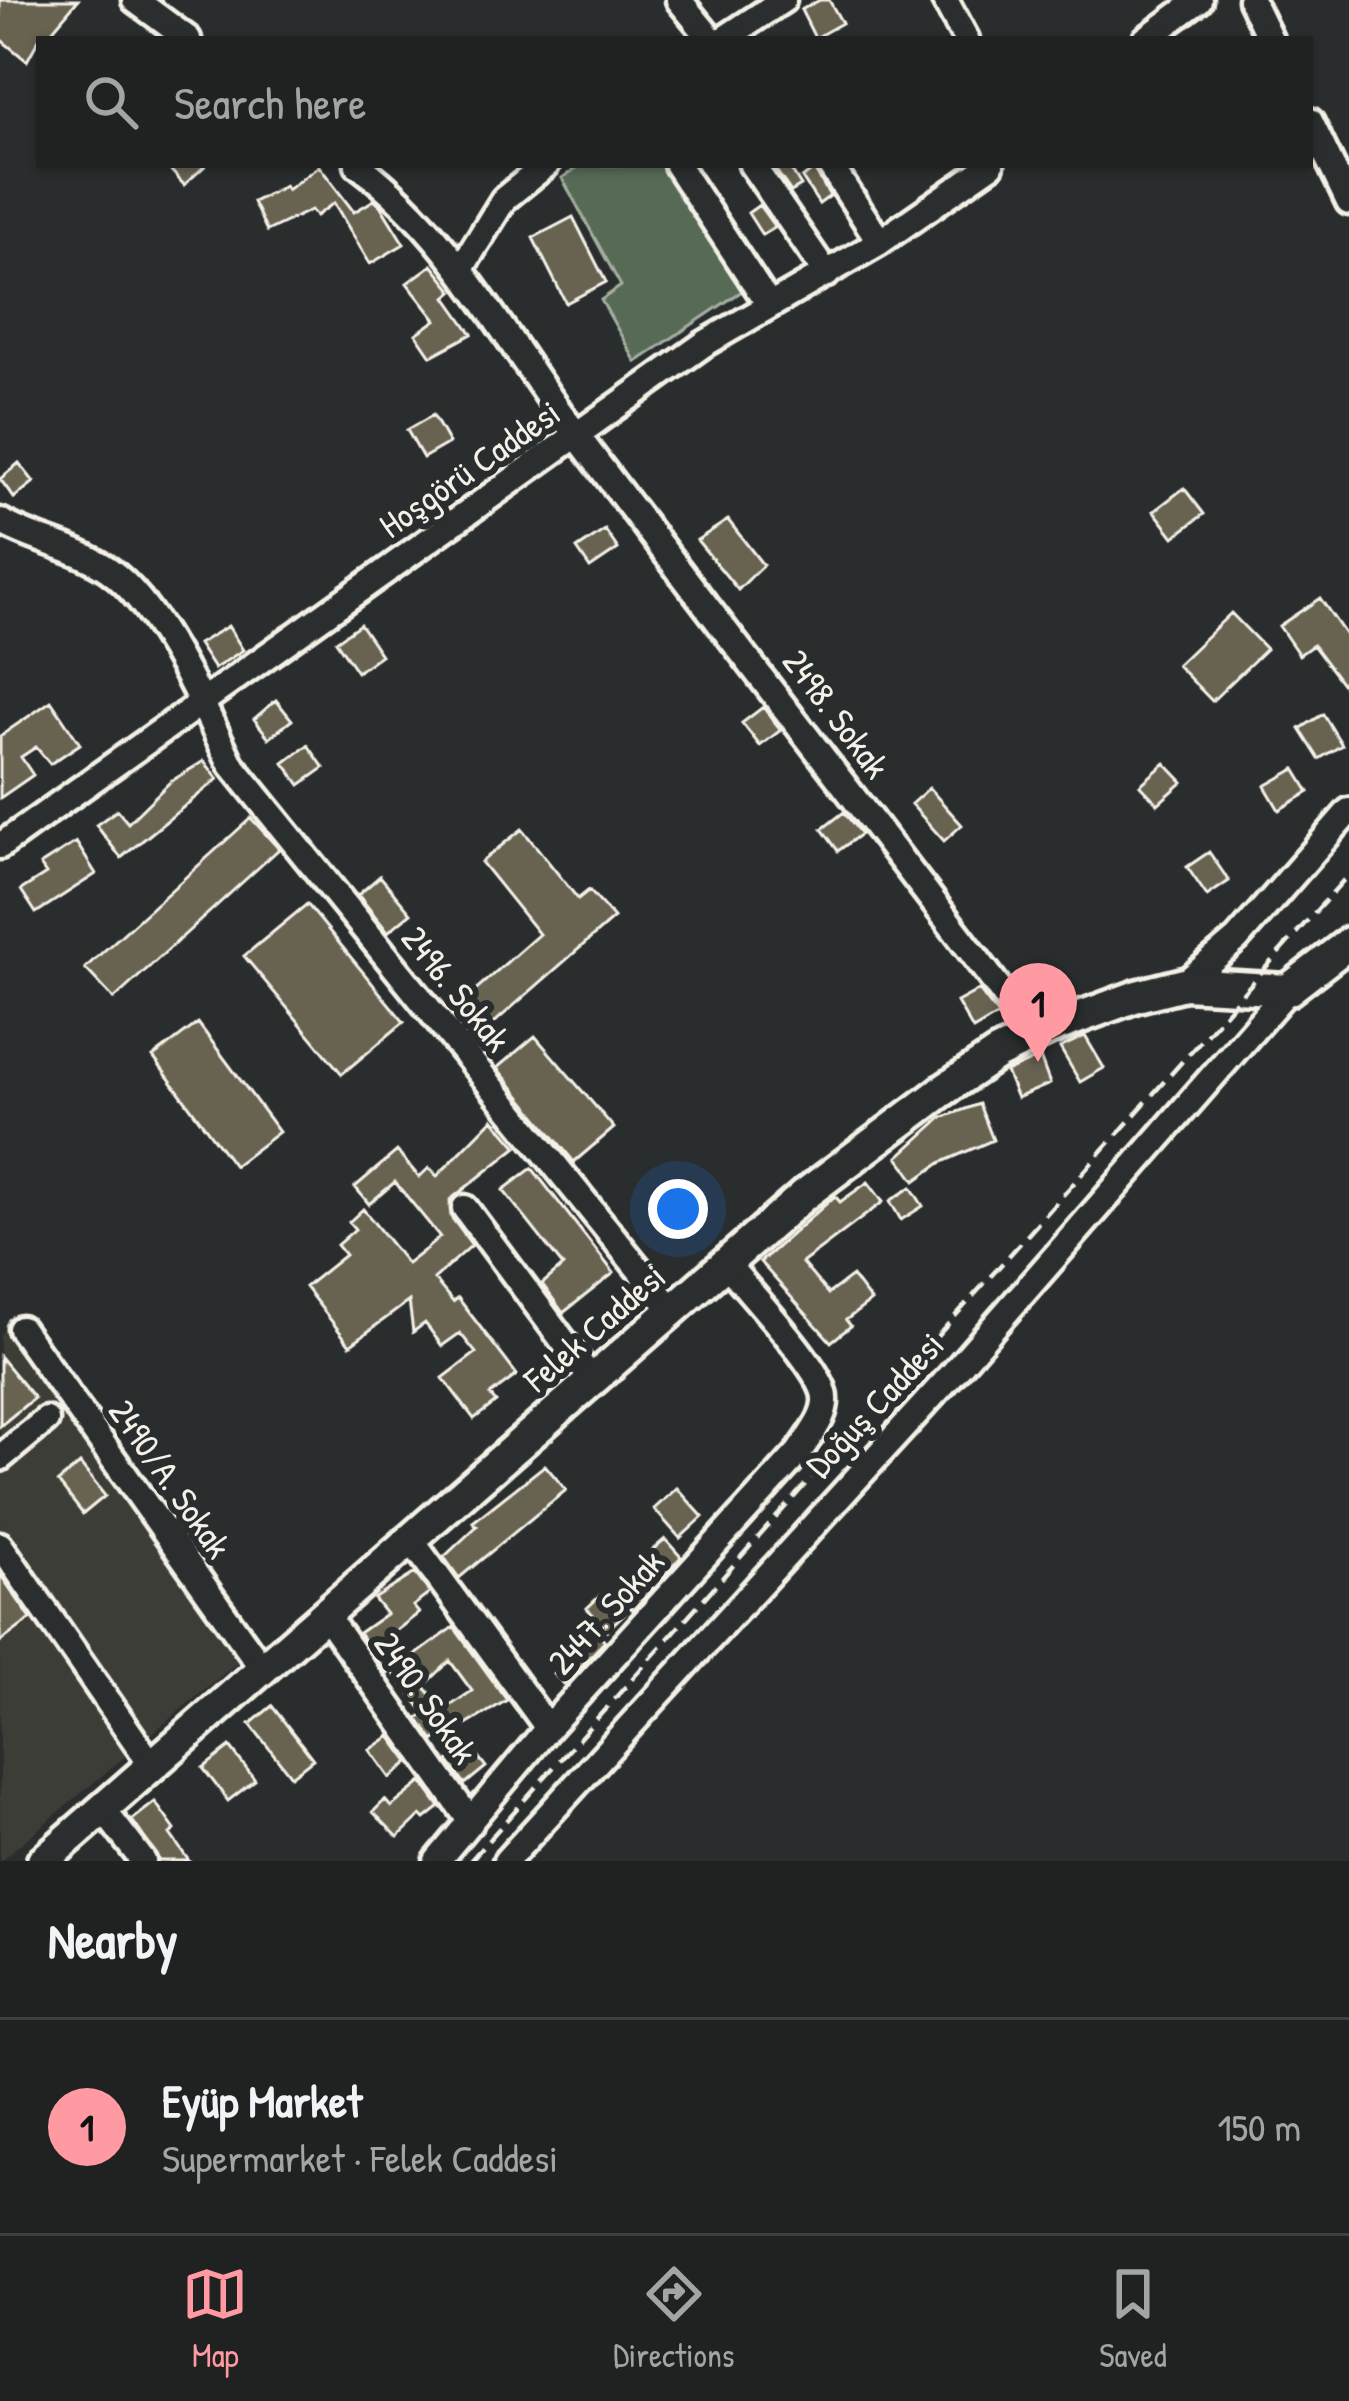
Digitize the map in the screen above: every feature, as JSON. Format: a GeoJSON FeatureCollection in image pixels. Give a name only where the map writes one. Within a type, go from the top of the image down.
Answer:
{"type":"FeatureCollection","features":[{"type":"Feature","properties":{"kind":"main road"},"geometry":{"type":"LineString","coordinates":[[1288,990],[1338,951],[1349,926]]}},
{"type":"Feature","properties":{"kind":"main road","name":"Felek Caddesi"},"geometry":{"type":"LineString","coordinates":[[43,1861],[672,1310],[878,1138],[997,1054],[1184,984],[1288,990]]}},
{"type":"Feature","properties":{"kind":"street"},"geometry":{"type":"LineString","coordinates":[[135,0],[184,36]]}},
{"type":"Feature","properties":{"kind":"street"},"geometry":{"type":"LineString","coordinates":[[679,0],[709,36]]}},
{"type":"Feature","properties":{"kind":"street"},"geometry":{"type":"LineString","coordinates":[[736,36],[783,0]]}},
{"type":"Feature","properties":{"kind":"street"},"geometry":{"type":"LineString","coordinates":[[945,0],[964,36]]}},
{"type":"Feature","properties":{"kind":"street"},"geometry":{"type":"LineString","coordinates":[[1150,36],[1199,0]]}},
{"type":"Feature","properties":{"kind":"street"},"geometry":{"type":"LineString","coordinates":[[1251,0],[1269,36]]}},
{"type":"Feature","properties":{"kind":"street"},"geometry":{"type":"LineString","coordinates":[[1313,128],[1349,202]]}},
{"type":"Feature","properties":{"kind":"street","name":"2498. Sokak"},"geometry":{"type":"LineString","coordinates":[[361,168],[436,236],[462,268],[577,436],[1035,1036]]}},
{"type":"Feature","properties":{"kind":"street"},"geometry":{"type":"LineString","coordinates":[[462,268],[504,199],[542,168]]}},
{"type":"Feature","properties":{"kind":"street"},"geometry":{"type":"LineString","coordinates":[[679,168],[769,305]]}},
{"type":"Feature","properties":{"kind":"street"},"geometry":{"type":"LineString","coordinates":[[754,168],[826,274]]}},
{"type":"Feature","properties":{"kind":"street"},"geometry":{"type":"LineString","coordinates":[[832,168],[880,242]]}},
{"type":"Feature","properties":{"kind":"street","name":"Hoşgörü Caddesi"},"geometry":{"type":"LineString","coordinates":[[0,846],[577,436],[769,305],[880,242],[987,168]]}},
{"type":"Feature","properties":{"kind":"street","name":"2496. Sokak"},"geometry":{"type":"LineString","coordinates":[[0,521],[95,561],[122,580],[200,702],[231,764],[672,1310]]}},
{"type":"Feature","properties":{"kind":"street"},"geometry":{"type":"LineString","coordinates":[[1184,984],[1237,939],[1349,811]]}},
{"type":"Feature","properties":{"kind":"street","name":"Doğuş Caddesi"},"geometry":{"type":"LineString","coordinates":[[506,1861],[955,1371],[1288,990]]}},
{"type":"Feature","properties":{"kind":"street"},"geometry":{"type":"LineString","coordinates":[[465,1208],[593,1381]]}},
{"type":"Feature","properties":{"kind":"street","name":"2447. Sokak"},"geometry":{"type":"LineString","coordinates":[[437,1861],[548,1728],[799,1451],[825,1408],[824,1391],[806,1364],[727,1264]]}},
{"type":"Feature","properties":{"kind":"street","name":"2490/A. Sokak"},"geometry":{"type":"LineString","coordinates":[[22,1329],[262,1669]]}},
{"type":"Feature","properties":{"kind":"street"},"geometry":{"type":"LineString","coordinates":[[0,1458],[46,1420]]}},
{"type":"Feature","properties":{"kind":"street"},"geometry":{"type":"LineString","coordinates":[[409,1537],[548,1728]]}},
{"type":"Feature","properties":{"kind":"street"},"geometry":{"type":"LineString","coordinates":[[0,1545],[151,1764]]}},
{"type":"Feature","properties":{"kind":"street","name":"2490. Sokak"},"geometry":{"type":"LineString","coordinates":[[324,1613],[471,1822]]}},
{"type":"Feature","properties":{"kind":"street"},"geometry":{"type":"LineString","coordinates":[[102,1808],[142,1861]]}},
{"type":"Feature","properties":{"kind":"shaded area"},"geometry":{"type":"Polygon","coordinates":[[[5,1329],[238,1662],[0,1861],[0,1334],[5,1329]]]}},
{"type":"Feature","properties":{"kind":"green space"},"geometry":{"type":"Polygon","coordinates":[[[577,168],[667,168],[748,287],[636,362],[601,300],[621,286],[562,178],[577,168]]]}},
{"type":"Feature","properties":{"kind":"building"},"geometry":{"type":"Polygon","coordinates":[[[0,0],[78,0],[48,36],[36,36],[27,61],[0,39],[0,0]]]}},
{"type":"Feature","properties":{"kind":"building"},"geometry":{"type":"Polygon","coordinates":[[[829,0],[842,23],[814,36],[801,10],[829,0]]]}},
{"type":"Feature","properties":{"kind":"building"},"geometry":{"type":"Polygon","coordinates":[[[169,168],[203,168],[184,185],[169,168]]]}},
{"type":"Feature","properties":{"kind":"building"},"geometry":{"type":"Polygon","coordinates":[[[321,168],[354,212],[374,200],[380,205],[404,244],[370,264],[334,203],[316,216],[311,210],[267,231],[253,202],[285,186],[287,190],[321,168]]]}},
{"type":"Feature","properties":{"kind":"building"},"geometry":{"type":"Polygon","coordinates":[[[790,168],[801,186],[791,192],[775,169],[790,168]]]}},
{"type":"Feature","properties":{"kind":"building"},"geometry":{"type":"Polygon","coordinates":[[[814,169],[830,196],[819,204],[802,178],[814,169]]]}},
{"type":"Feature","properties":{"kind":"building"},"geometry":{"type":"Polygon","coordinates":[[[759,205],[775,227],[762,235],[748,213],[759,205]]]}},
{"type":"Feature","properties":{"kind":"building"},"geometry":{"type":"Polygon","coordinates":[[[573,217],[606,282],[566,303],[533,238],[573,217]]]}},
{"type":"Feature","properties":{"kind":"building"},"geometry":{"type":"Polygon","coordinates":[[[432,265],[453,291],[446,297],[472,334],[431,356],[416,334],[436,320],[407,283],[432,265]]]}},
{"type":"Feature","properties":{"kind":"building"},"geometry":{"type":"Polygon","coordinates":[[[433,415],[449,443],[423,458],[407,430],[433,415]]]}},
{"type":"Feature","properties":{"kind":"building"},"geometry":{"type":"Polygon","coordinates":[[[19,463],[34,482],[14,498],[0,479],[19,463]]]}},
{"type":"Feature","properties":{"kind":"building"},"geometry":{"type":"Polygon","coordinates":[[[1184,488],[1204,514],[1174,537],[1154,511],[1184,488]]]}},
{"type":"Feature","properties":{"kind":"building"},"geometry":{"type":"Polygon","coordinates":[[[728,520],[763,565],[738,590],[697,540],[728,520]]]}},
{"type":"Feature","properties":{"kind":"building"},"geometry":{"type":"Polygon","coordinates":[[[605,530],[618,549],[590,568],[577,549],[605,530]]]}},
{"type":"Feature","properties":{"kind":"building"},"geometry":{"type":"Polygon","coordinates":[[[1320,598],[1349,640],[1349,693],[1313,645],[1299,655],[1279,626],[1320,598]]]}},
{"type":"Feature","properties":{"kind":"building"},"geometry":{"type":"Polygon","coordinates":[[[1231,613],[1266,649],[1212,701],[1177,665],[1231,613]]]}},
{"type":"Feature","properties":{"kind":"building"},"geometry":{"type":"Polygon","coordinates":[[[360,624],[381,655],[357,672],[336,641],[360,624]]]}},
{"type":"Feature","properties":{"kind":"building"},"geometry":{"type":"Polygon","coordinates":[[[228,626],[243,650],[214,669],[198,644],[228,626]]]}},
{"type":"Feature","properties":{"kind":"building"},"geometry":{"type":"Polygon","coordinates":[[[276,700],[292,720],[269,738],[254,719],[276,700]]]}},
{"type":"Feature","properties":{"kind":"building"},"geometry":{"type":"Polygon","coordinates":[[[51,701],[80,744],[50,764],[36,747],[21,757],[33,775],[0,798],[0,736],[51,701]]]}},
{"type":"Feature","properties":{"kind":"building"},"geometry":{"type":"Polygon","coordinates":[[[763,707],[781,730],[760,746],[742,723],[763,707]]]}},
{"type":"Feature","properties":{"kind":"building"},"geometry":{"type":"Polygon","coordinates":[[[1323,714],[1342,745],[1319,759],[1300,729],[1323,714]]]}},
{"type":"Feature","properties":{"kind":"building"},"geometry":{"type":"Polygon","coordinates":[[[308,745],[324,768],[300,785],[284,763],[308,745]]]}},
{"type":"Feature","properties":{"kind":"building"},"geometry":{"type":"Polygon","coordinates":[[[204,761],[218,779],[121,858],[96,825],[117,810],[128,823],[170,782],[204,761]]]}},
{"type":"Feature","properties":{"kind":"building"},"geometry":{"type":"Polygon","coordinates":[[[1165,763],[1183,782],[1158,804],[1140,785],[1165,763]]]}},
{"type":"Feature","properties":{"kind":"building"},"geometry":{"type":"Polygon","coordinates":[[[1295,769],[1309,792],[1279,810],[1265,786],[1295,769]]]}},
{"type":"Feature","properties":{"kind":"building"},"geometry":{"type":"Polygon","coordinates":[[[929,788],[962,825],[944,841],[911,804],[929,788]]]}},
{"type":"Feature","properties":{"kind":"building"},"geometry":{"type":"Polygon","coordinates":[[[844,812],[861,834],[838,851],[822,829],[844,812]]]}},
{"type":"Feature","properties":{"kind":"building"},"geometry":{"type":"Polygon","coordinates":[[[251,818],[279,849],[114,999],[85,968],[251,818]]]}},
{"type":"Feature","properties":{"kind":"building"},"geometry":{"type":"Polygon","coordinates":[[[522,829],[578,899],[589,890],[614,918],[478,1037],[454,1009],[539,934],[481,862],[522,829]]]}},
{"type":"Feature","properties":{"kind":"building"},"geometry":{"type":"Polygon","coordinates":[[[76,842],[96,874],[36,913],[21,890],[46,874],[40,865],[76,842]]]}},
{"type":"Feature","properties":{"kind":"building"},"geometry":{"type":"Polygon","coordinates":[[[1209,852],[1229,881],[1207,896],[1187,867],[1209,852]]]}},
{"type":"Feature","properties":{"kind":"building"},"geometry":{"type":"Polygon","coordinates":[[[380,876],[411,913],[388,932],[358,895],[380,876]]]}},
{"type":"Feature","properties":{"kind":"building"},"geometry":{"type":"Polygon","coordinates":[[[307,904],[404,1022],[342,1074],[244,956],[307,904]]]}},
{"type":"Feature","properties":{"kind":"building"},"geometry":{"type":"Polygon","coordinates":[[[979,990],[998,1015],[973,1030],[957,1002],[979,990]]]}},
{"type":"Feature","properties":{"kind":"building"},"geometry":{"type":"Polygon","coordinates":[[[198,1023],[279,1132],[234,1166],[153,1057],[198,1023]]]}},
{"type":"Feature","properties":{"kind":"building"},"geometry":{"type":"Polygon","coordinates":[[[535,1036],[614,1128],[574,1162],[497,1068],[535,1036]]]}},
{"type":"Feature","properties":{"kind":"building"},"geometry":{"type":"Polygon","coordinates":[[[1085,1036],[1104,1068],[1080,1082],[1060,1048],[1085,1036]]]}},
{"type":"Feature","properties":{"kind":"building"},"geometry":{"type":"Polygon","coordinates":[[[1040,1057],[1050,1084],[1017,1098],[1006,1072],[1040,1057]]]}},
{"type":"Feature","properties":{"kind":"building"},"geometry":{"type":"Polygon","coordinates":[[[979,1104],[993,1140],[940,1163],[915,1181],[898,1157],[941,1118],[979,1104]]]}},
{"type":"Feature","properties":{"kind":"building"},"geometry":{"type":"Polygon","coordinates":[[[493,1119],[517,1147],[450,1200],[451,1217],[472,1245],[434,1279],[453,1302],[458,1298],[517,1375],[490,1395],[496,1402],[474,1419],[443,1378],[476,1353],[460,1333],[442,1346],[425,1323],[413,1332],[409,1301],[350,1345],[305,1287],[345,1255],[337,1245],[355,1229],[349,1222],[363,1209],[407,1264],[440,1237],[395,1182],[369,1204],[355,1187],[397,1151],[419,1177],[429,1168],[437,1176],[493,1119]]]}},
{"type":"Feature","properties":{"kind":"building"},"geometry":{"type":"Polygon","coordinates":[[[532,1168],[614,1273],[563,1313],[542,1284],[563,1266],[503,1190],[532,1168]]]}},
{"type":"Feature","properties":{"kind":"building"},"geometry":{"type":"Polygon","coordinates":[[[868,1182],[883,1202],[802,1263],[828,1294],[852,1276],[871,1301],[846,1320],[851,1326],[831,1342],[760,1262],[835,1196],[840,1202],[868,1182]]]}},
{"type":"Feature","properties":{"kind":"building"},"geometry":{"type":"Polygon","coordinates":[[[911,1187],[923,1206],[901,1220],[890,1201],[911,1187]]]}},
{"type":"Feature","properties":{"kind":"building"},"geometry":{"type":"Polygon","coordinates":[[[0,1357],[34,1398],[0,1426],[0,1357]]]}},
{"type":"Feature","properties":{"kind":"building"},"geometry":{"type":"Polygon","coordinates":[[[80,1464],[105,1496],[83,1514],[58,1482],[80,1464]]]}},
{"type":"Feature","properties":{"kind":"building"},"geometry":{"type":"Polygon","coordinates":[[[545,1465],[566,1490],[459,1578],[444,1557],[477,1526],[473,1522],[545,1465]]]}},
{"type":"Feature","properties":{"kind":"building"},"geometry":{"type":"Polygon","coordinates":[[[677,1488],[703,1517],[680,1538],[654,1509],[677,1488]]]}},
{"type":"Feature","properties":{"kind":"building"},"geometry":{"type":"Polygon","coordinates":[[[665,1539],[681,1557],[663,1577],[644,1557],[665,1539]]]}},
{"type":"Feature","properties":{"kind":"building"},"geometry":{"type":"Polygon","coordinates":[[[415,1573],[430,1593],[413,1606],[419,1613],[393,1633],[413,1657],[454,1627],[507,1700],[463,1727],[459,1720],[434,1741],[418,1719],[425,1713],[391,1670],[387,1674],[359,1633],[386,1614],[374,1599],[415,1573]],[[450,1661],[424,1686],[444,1710],[472,1691],[450,1661]]]}},
{"type":"Feature","properties":{"kind":"building"},"geometry":{"type":"Polygon","coordinates":[[[0,1574],[31,1619],[0,1642],[0,1574]]]}},
{"type":"Feature","properties":{"kind":"building"},"geometry":{"type":"Polygon","coordinates":[[[644,1581],[653,1588],[633,1610],[625,1602],[644,1581]]]}},
{"type":"Feature","properties":{"kind":"building"},"geometry":{"type":"Polygon","coordinates":[[[605,1591],[625,1613],[607,1630],[587,1608],[605,1591]]]}},
{"type":"Feature","properties":{"kind":"building"},"geometry":{"type":"Polygon","coordinates":[[[596,1631],[605,1641],[564,1684],[553,1674],[596,1631]]]}},
{"type":"Feature","properties":{"kind":"building"},"geometry":{"type":"Polygon","coordinates":[[[272,1706],[313,1759],[291,1776],[250,1724],[272,1706]]]}},
{"type":"Feature","properties":{"kind":"building"},"geometry":{"type":"Polygon","coordinates":[[[390,1736],[409,1762],[390,1778],[370,1750],[390,1736]]]}},
{"type":"Feature","properties":{"kind":"building"},"geometry":{"type":"Polygon","coordinates":[[[469,1745],[486,1767],[465,1784],[448,1761],[469,1745]]]}},
{"type":"Feature","properties":{"kind":"building"},"geometry":{"type":"Polygon","coordinates":[[[230,1747],[255,1780],[228,1801],[203,1768],[230,1747]]]}},
{"type":"Feature","properties":{"kind":"building"},"geometry":{"type":"Polygon","coordinates":[[[422,1782],[440,1807],[425,1819],[421,1815],[398,1837],[373,1812],[385,1800],[391,1807],[422,1782]]]}},
{"type":"Feature","properties":{"kind":"building"},"geometry":{"type":"Polygon","coordinates":[[[155,1802],[189,1861],[160,1861],[132,1820],[155,1802]]]}},
{"type":"Feature","properties":{"kind":"railway"},"geometry":{"type":"LineString","coordinates":[[470,1861],[1349,874]]}},
{"type":"Feature","properties":{"kind":"place","name":"Eyüp Market"},"geometry":{"type":"Point","coordinates":[1038,1062]}}]}
